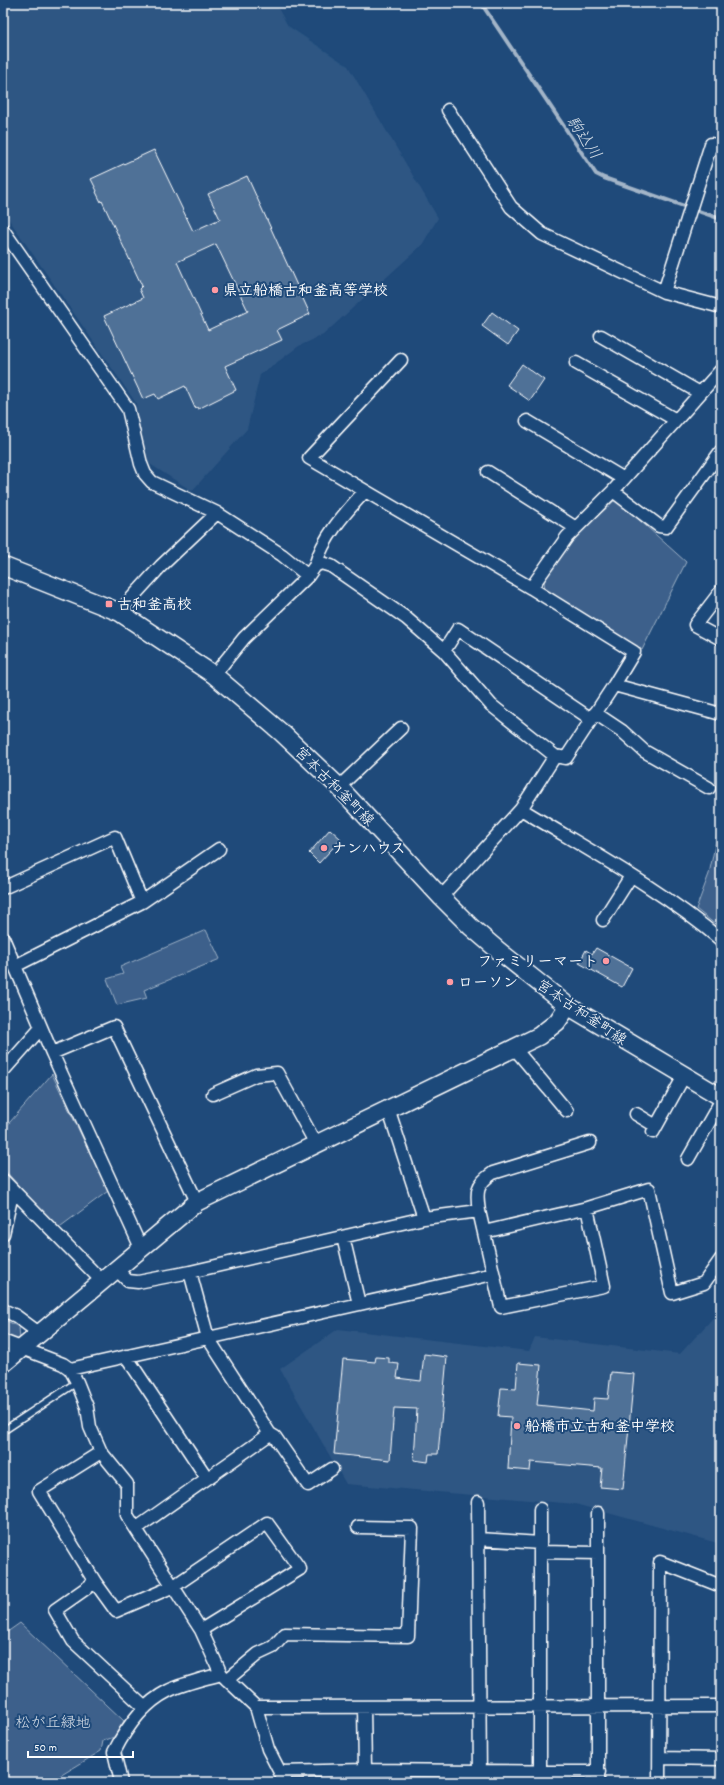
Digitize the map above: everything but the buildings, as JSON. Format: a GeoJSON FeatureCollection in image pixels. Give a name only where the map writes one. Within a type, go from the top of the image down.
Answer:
{"type":"FeatureCollection","features":[{"type":"Feature","properties":{"kind":"street"},"geometry":{"type":"LineString","coordinates":[[448,110],[511,207],[542,234],[664,292],[721,307]]}},
{"type":"Feature","properties":{"kind":"street"},"geometry":{"type":"LineString","coordinates":[[664,292],[711,144],[721,146]]}},
{"type":"Feature","properties":{"kind":"street"},"geometry":{"type":"LineString","coordinates":[[3,230],[128,409],[145,474],[152,482],[217,514],[282,555],[312,571]]}},
{"type":"Feature","properties":{"kind":"street"},"geometry":{"type":"LineString","coordinates":[[601,336],[700,393]]}},
{"type":"Feature","properties":{"kind":"street"},"geometry":{"type":"LineString","coordinates":[[214,675],[244,638],[321,563],[331,566],[406,618],[444,651],[491,705],[555,756],[566,758],[614,686],[634,652],[530,588],[309,458],[400,360]]}},
{"type":"Feature","properties":{"kind":"street"},"geometry":{"type":"LineString","coordinates":[[576,363],[676,420]]}},
{"type":"Feature","properties":{"kind":"street"},"geometry":{"type":"LineString","coordinates":[[530,588],[567,537],[613,491],[721,370]]}},
{"type":"Feature","properties":{"kind":"street"},"geometry":{"type":"LineString","coordinates":[[527,421],[624,479]]}},
{"type":"Feature","properties":{"kind":"street"},"geometry":{"type":"LineString","coordinates":[[613,491],[659,526],[666,527],[721,451]]}},
{"type":"Feature","properties":{"kind":"street"},"geometry":{"type":"LineString","coordinates":[[488,472],[576,528]]}},
{"type":"Feature","properties":{"kind":"street"},"geometry":{"type":"LineString","coordinates":[[312,571],[319,552],[342,517],[365,491]]}},
{"type":"Feature","properties":{"kind":"street"},"geometry":{"type":"LineString","coordinates":[[119,612],[161,566],[217,514]]}},
{"type":"Feature","properties":{"kind":"street","name":"宮本古和釜町線"},"geometry":{"type":"LineString","coordinates":[[3,566],[119,612],[214,675],[282,733],[339,787],[441,897],[471,927],[568,1006],[721,1097]]}},
{"type":"Feature","properties":{"kind":"street"},"geometry":{"type":"LineString","coordinates":[[721,591],[695,625],[721,639]]}},
{"type":"Feature","properties":{"kind":"street"},"geometry":{"type":"LineString","coordinates":[[444,651],[458,629],[593,716],[622,731],[644,751],[709,788]]}},
{"type":"Feature","properties":{"kind":"street"},"geometry":{"type":"LineString","coordinates":[[614,686],[721,714]]}},
{"type":"Feature","properties":{"kind":"street"},"geometry":{"type":"LineString","coordinates":[[339,787],[401,728]]}},
{"type":"Feature","properties":{"kind":"street"},"geometry":{"type":"LineString","coordinates":[[441,897],[521,809],[555,756]]}},
{"type":"Feature","properties":{"kind":"street"},"geometry":{"type":"LineString","coordinates":[[521,809],[631,876],[721,940]]}},
{"type":"Feature","properties":{"kind":"street"},"geometry":{"type":"LineString","coordinates":[[3,888],[115,837],[142,902]]}},
{"type":"Feature","properties":{"kind":"street"},"geometry":{"type":"LineString","coordinates":[[15,966],[142,902],[219,849]]}},
{"type":"Feature","properties":{"kind":"street"},"geometry":{"type":"LineString","coordinates":[[603,920],[631,876]]}},
{"type":"Feature","properties":{"kind":"street"},"geometry":{"type":"LineString","coordinates":[[3,938],[52,1053],[141,1248]]}},
{"type":"Feature","properties":{"kind":"street"},"geometry":{"type":"LineString","coordinates":[[3,1364],[197,1202],[388,1108],[514,1049],[548,1030],[557,1022],[568,1006]]}},
{"type":"Feature","properties":{"kind":"street"},"geometry":{"type":"LineString","coordinates":[[52,1053],[114,1027],[197,1202]]}},
{"type":"Feature","properties":{"kind":"street"},"geometry":{"type":"LineString","coordinates":[[3,1071],[41,1028]]}},
{"type":"Feature","properties":{"kind":"street"},"geometry":{"type":"LineString","coordinates":[[514,1049],[567,1110]]}},
{"type":"Feature","properties":{"kind":"street"},"geometry":{"type":"LineString","coordinates":[[213,1094],[256,1075],[277,1073],[316,1144]]}},
{"type":"Feature","properties":{"kind":"street"},"geometry":{"type":"LineString","coordinates":[[636,1114],[654,1129],[684,1076]]}},
{"type":"Feature","properties":{"kind":"street"},"geometry":{"type":"LineString","coordinates":[[688,1159],[721,1101]]}},
{"type":"Feature","properties":{"kind":"street"},"geometry":{"type":"LineString","coordinates":[[388,1108],[424,1218]]}},
{"type":"Feature","properties":{"kind":"street"},"geometry":{"type":"LineString","coordinates":[[587,1208],[604,1286],[501,1307],[479,1211],[477,1196],[479,1186],[483,1179],[493,1173],[590,1143]]}},
{"type":"Feature","properties":{"kind":"street"},"geometry":{"type":"LineString","coordinates":[[3,1180],[102,1281]]}},
{"type":"Feature","properties":{"kind":"street"},"geometry":{"type":"LineString","coordinates":[[484,1232],[587,1208],[649,1189],[672,1293],[704,1283],[721,1259]]}},
{"type":"Feature","properties":{"kind":"street"},"geometry":{"type":"LineString","coordinates":[[3,1234],[13,1190]]}},
{"type":"Feature","properties":{"kind":"street"},"geometry":{"type":"LineString","coordinates":[[116,1269],[128,1281],[138,1282],[190,1272],[424,1218],[479,1211]]}},
{"type":"Feature","properties":{"kind":"street"},"geometry":{"type":"LineString","coordinates":[[343,1237],[358,1304]]}},
{"type":"Feature","properties":{"kind":"street"},"geometry":{"type":"LineString","coordinates":[[190,1272],[208,1338],[270,1434],[275,1437],[308,1485],[332,1469]]}},
{"type":"Feature","properties":{"kind":"street"},"geometry":{"type":"LineString","coordinates":[[70,1369],[493,1274]]}},
{"type":"Feature","properties":{"kind":"street"},"geometry":{"type":"LineString","coordinates":[[3,1310],[16,1316],[39,1333]]}},
{"type":"Feature","properties":{"kind":"street"},"geometry":{"type":"LineString","coordinates":[[3,1341],[62,1364],[70,1369],[87,1407],[90,1427],[101,1452],[127,1484],[127,1515],[137,1528],[201,1630],[224,1677],[256,1707],[268,1749],[282,1777],[365,1770],[480,1770],[540,1776],[598,1777],[598,1513]]}},
{"type":"Feature","properties":{"kind":"street"},"geometry":{"type":"LineString","coordinates":[[126,1356],[207,1478]]}},
{"type":"Feature","properties":{"kind":"street"},"geometry":{"type":"LineString","coordinates":[[137,1528],[270,1434]]}},
{"type":"Feature","properties":{"kind":"street"},"geometry":{"type":"LineString","coordinates":[[101,1452],[39,1491],[95,1582],[116,1611],[174,1586],[267,1523],[300,1569],[201,1630]]}},
{"type":"Feature","properties":{"kind":"street"},"geometry":{"type":"LineString","coordinates":[[478,1502],[480,1782]]}},
{"type":"Feature","properties":{"kind":"street"},"geometry":{"type":"LineString","coordinates":[[540,1509],[540,1776]]}},
{"type":"Feature","properties":{"kind":"street"},"geometry":{"type":"LineString","coordinates":[[122,1782],[114,1752],[138,1714],[170,1690],[224,1677],[258,1654],[273,1647],[285,1634],[408,1636],[412,1528],[358,1527]]}},
{"type":"Feature","properties":{"kind":"street"},"geometry":{"type":"LineString","coordinates":[[479,1540],[540,1548],[598,1553]]}},
{"type":"Feature","properties":{"kind":"street"},"geometry":{"type":"LineString","coordinates":[[659,1782],[660,1562],[721,1586]]}},
{"type":"Feature","properties":{"kind":"street"},"geometry":{"type":"LineString","coordinates":[[95,1582],[55,1610],[73,1641],[145,1708]]}},
{"type":"Feature","properties":{"kind":"street"},"geometry":{"type":"LineString","coordinates":[[256,1707],[721,1706]]}},
{"type":"Feature","properties":{"kind":"street"},"geometry":{"type":"LineString","coordinates":[[364,1707],[365,1770]]}},
{"type":"Feature","properties":{"kind":"street"},"geometry":{"type":"LineString","coordinates":[[659,1758],[721,1759]]}},
{"type":"Feature","properties":{"kind":"lane"},"geometry":{"type":"LineString","coordinates":[[3,1431],[77,1382]]}},
{"type":"Feature","properties":{"kind":"shaded area","name":"県立船橋古和釜高等学校"},"geometry":{"type":"Polygon","coordinates":[[[17,3],[275,3],[288,26],[348,66],[438,218],[422,245],[323,335],[299,346],[260,375],[247,429],[192,491],[142,459],[136,403],[3,211],[3,7],[17,3]]]}},
{"type":"Feature","properties":{"kind":"shaded area","name":"船橋市立古和釜中学校"},"geometry":{"type":"Polygon","coordinates":[[[721,1309],[721,1544],[575,1504],[346,1484],[280,1369],[338,1329],[529,1351],[535,1337],[680,1354],[721,1309]]]}},
{"type":"Feature","properties":{"kind":"green space"},"geometry":{"type":"Polygon","coordinates":[[[616,499],[686,562],[642,650],[545,591],[544,580],[572,540],[616,499]]]}},
{"type":"Feature","properties":{"kind":"green space"},"geometry":{"type":"Polygon","coordinates":[[[721,817],[721,929],[696,909],[709,874],[721,817]]]}},
{"type":"Feature","properties":{"kind":"green space"},"geometry":{"type":"Polygon","coordinates":[[[206,930],[220,959],[144,990],[147,998],[117,1005],[107,979],[123,974],[120,967],[206,930]]]}},
{"type":"Feature","properties":{"kind":"green space"},"geometry":{"type":"Polygon","coordinates":[[[52,1074],[108,1191],[57,1229],[3,1168],[3,1130],[52,1074]]]}},
{"type":"Feature","properties":{"kind":"green space"},"geometry":{"type":"Polygon","coordinates":[[[3,1319],[19,1327],[20,1340],[3,1354],[3,1319]]]}},
{"type":"Feature","properties":{"kind":"green space","name":"松が丘緑地"},"geometry":{"type":"Polygon","coordinates":[[[20,1623],[124,1721],[114,1737],[103,1741],[101,1751],[50,1782],[3,1782],[3,1635],[20,1623]]]}},
{"type":"Feature","properties":{"kind":"waterway","name":"駒込川"},"geometry":{"type":"LineString","coordinates":[[481,3],[596,174],[721,219]]}},
{"type":"Feature","properties":{"kind":"place","name":"県立船橋古和釜高等学校"},"geometry":{"type":"Point","coordinates":[215,290]}},
{"type":"Feature","properties":{"kind":"place","name":"古和釜高校"},"geometry":{"type":"Point","coordinates":[109,604]}},
{"type":"Feature","properties":{"kind":"place","name":"ナンハウス"},"geometry":{"type":"Point","coordinates":[324,848]}},
{"type":"Feature","properties":{"kind":"place","name":"ファミリーマート"},"geometry":{"type":"Point","coordinates":[606,961]}},
{"type":"Feature","properties":{"kind":"place","name":"ローソン"},"geometry":{"type":"Point","coordinates":[450,982]}},
{"type":"Feature","properties":{"kind":"place","name":"船橋市立古和釜中学校"},"geometry":{"type":"Point","coordinates":[517,1426]}}]}
